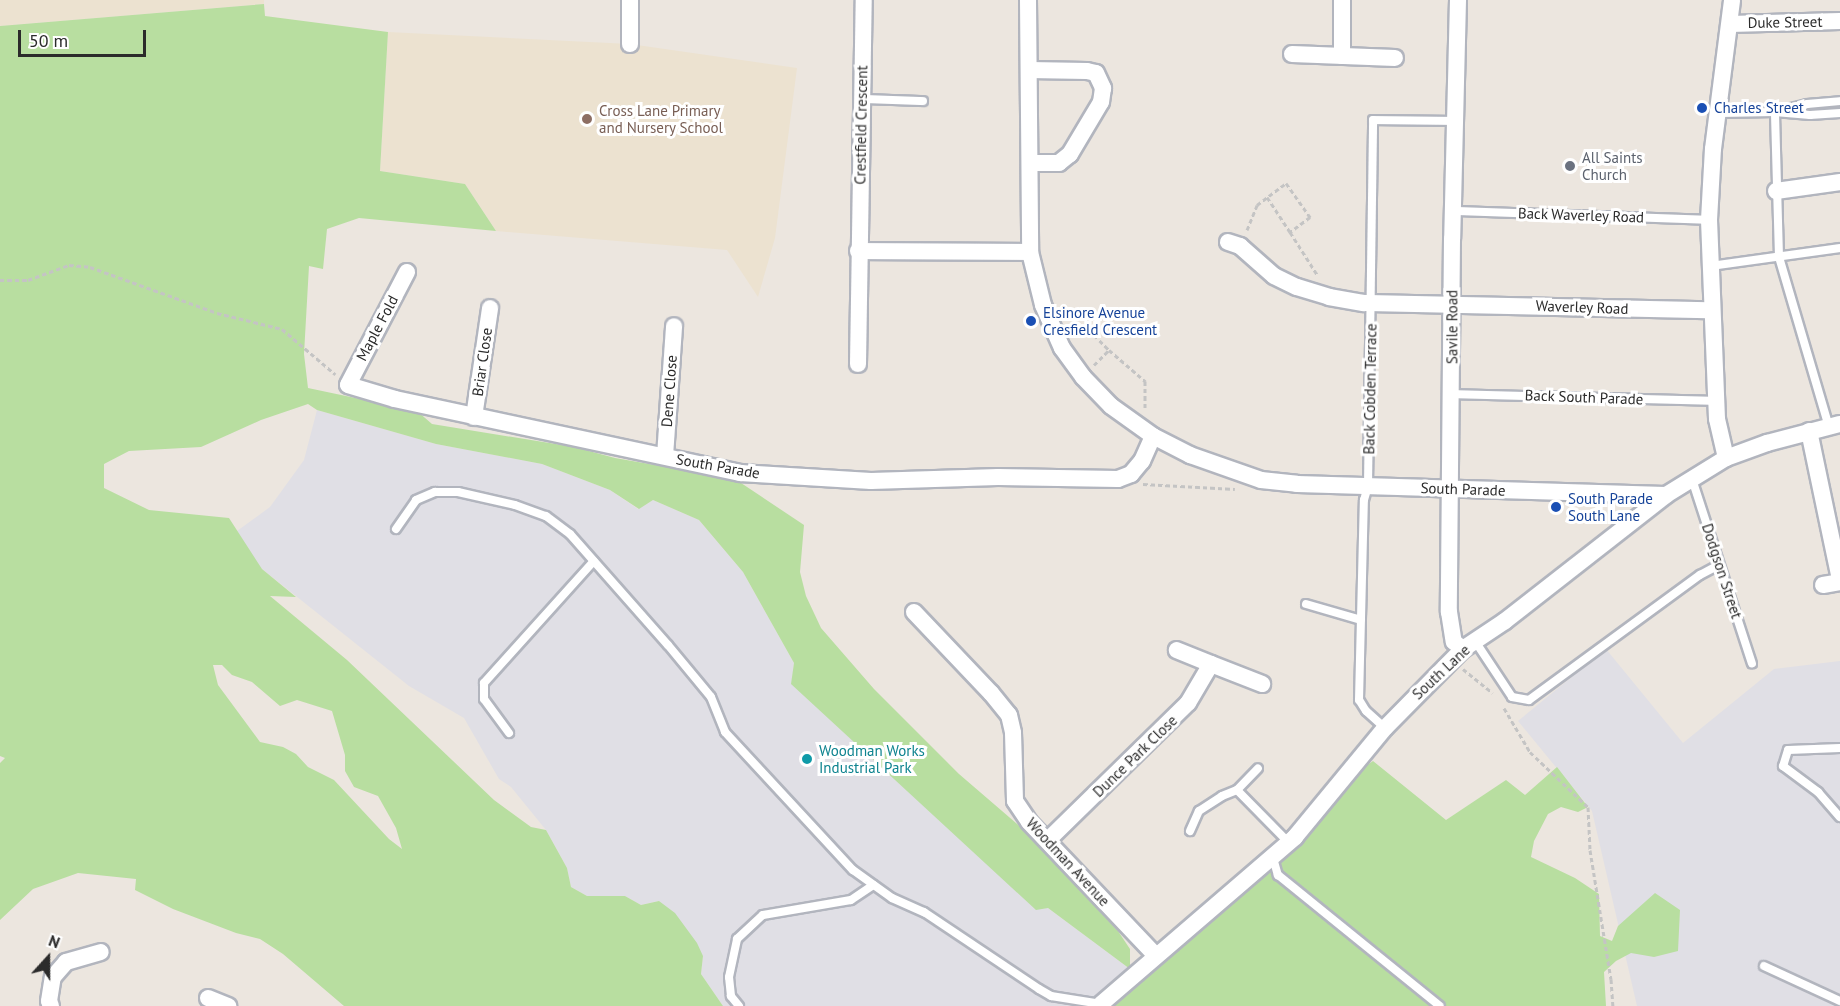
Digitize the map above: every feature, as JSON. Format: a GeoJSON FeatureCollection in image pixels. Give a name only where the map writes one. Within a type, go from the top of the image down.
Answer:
{"type":"FeatureCollection","features":[{"type":"Feature","properties":{"kind":"street"},"geometry":{"type":"LineString","coordinates":[[630,0],[630,44]]}},
{"type":"Feature","properties":{"kind":"street","name":"Crestfield Crescent"},"geometry":{"type":"LineString","coordinates":[[858,364],[858,250],[864,0]]}},
{"type":"Feature","properties":{"kind":"street","name":"South Parade"},"geometry":{"type":"LineString","coordinates":[[1028,0],[1030,252],[1043,305],[1062,348],[1083,377],[1111,406],[1149,433],[1190,455],[1261,480],[1368,486],[1666,495]]}},
{"type":"Feature","properties":{"kind":"street"},"geometry":{"type":"LineString","coordinates":[[1342,0],[1342,56]]}},
{"type":"Feature","properties":{"kind":"street","name":"Savile Road"},"geometry":{"type":"LineString","coordinates":[[1458,0],[1449,612],[1454,642],[1463,650]]}},
{"type":"Feature","properties":{"kind":"street"},"geometry":{"type":"LineString","coordinates":[[1726,458],[1717,419],[1709,220],[1713,149],[1732,0]]}},
{"type":"Feature","properties":{"kind":"street","name":"Duke Street"},"geometry":{"type":"LineString","coordinates":[[1730,24],[1840,21]]}},
{"type":"Feature","properties":{"kind":"street"},"geometry":{"type":"LineString","coordinates":[[1292,54],[1395,58]]}},
{"type":"Feature","properties":{"kind":"street"},"geometry":{"type":"LineString","coordinates":[[1029,70],[1096,73],[1103,88],[1101,102],[1070,154],[1059,163],[1030,163]]}},
{"type":"Feature","properties":{"kind":"street"},"geometry":{"type":"LineString","coordinates":[[1776,191],[1840,182]]}},
{"type":"Feature","properties":{"kind":"street","name":"Waverley Road"},"geometry":{"type":"LineString","coordinates":[[1234,244],[1274,276],[1297,287],[1332,298],[1372,302],[1712,310]]}},
{"type":"Feature","properties":{"kind":"street"},"geometry":{"type":"LineString","coordinates":[[858,250],[1030,252]]}},
{"type":"Feature","properties":{"kind":"street","name":"Maple Fold"},"geometry":{"type":"LineString","coordinates":[[348,385],[407,272]]}},
{"type":"Feature","properties":{"kind":"street","name":"Briar Close"},"geometry":{"type":"LineString","coordinates":[[474,417],[490,308]]}},
{"type":"Feature","properties":{"kind":"street","name":"Dene Close"},"geometry":{"type":"LineString","coordinates":[[664,456],[674,326]]}},
{"type":"Feature","properties":{"kind":"street","name":"South Parade"},"geometry":{"type":"LineString","coordinates":[[348,385],[395,399],[474,417],[740,473],[871,481],[998,477],[1118,479],[1131,474]]}},
{"type":"Feature","properties":{"kind":"street","name":"South Lane"},"geometry":{"type":"LineString","coordinates":[[1101,1004],[1155,955],[1289,843],[1385,728],[1463,650],[1666,495],[1726,458],[1767,443],[1835,425]]}},
{"type":"Feature","properties":{"kind":"street"},"geometry":{"type":"LineString","coordinates":[[1809,431],[1840,580],[1823,585]]}},
{"type":"Feature","properties":{"kind":"street"},"geometry":{"type":"LineString","coordinates":[[1131,474],[1142,461],[1149,433]]}},
{"type":"Feature","properties":{"kind":"street","name":"Woodman Avenue"},"geometry":{"type":"LineString","coordinates":[[914,612],[991,693],[1009,716],[1013,733],[1015,801],[1029,822],[1155,955]]}},
{"type":"Feature","properties":{"kind":"street"},"geometry":{"type":"LineString","coordinates":[[1177,650],[1262,684]]}},
{"type":"Feature","properties":{"kind":"street","name":"Dunce Park Close"},"geometry":{"type":"LineString","coordinates":[[1048,840],[1188,703],[1211,664]]}},
{"type":"Feature","properties":{"kind":"street"},"geometry":{"type":"LineString","coordinates":[[47,1004],[53,976],[66,962],[101,952]]}},
{"type":"Feature","properties":{"kind":"street"},"geometry":{"type":"LineString","coordinates":[[208,998],[228,1006]]}},
{"type":"Feature","properties":{"kind":"lane"},"geometry":{"type":"LineString","coordinates":[[862,99],[923,101]]}},
{"type":"Feature","properties":{"kind":"lane"},"geometry":{"type":"LineString","coordinates":[[1775,112],[1807,104],[1840,101]]}},
{"type":"Feature","properties":{"kind":"lane"},"geometry":{"type":"LineString","coordinates":[[1719,113],[1775,112],[1810,116],[1840,113]]}},
{"type":"Feature","properties":{"kind":"lane"},"geometry":{"type":"LineString","coordinates":[[1775,112],[1779,257],[1835,425]]}},
{"type":"Feature","properties":{"kind":"lane","name":"Back Cobden Terrace"},"geometry":{"type":"LineString","coordinates":[[1385,728],[1366,711],[1359,700],[1364,501],[1368,486],[1373,120],[1455,120]]}},
{"type":"Feature","properties":{"kind":"lane","name":"Back Waverley Road"},"geometry":{"type":"LineString","coordinates":[[1454,211],[1709,220]]}},
{"type":"Feature","properties":{"kind":"lane"},"geometry":{"type":"LineString","coordinates":[[1711,266],[1840,248]]}},
{"type":"Feature","properties":{"kind":"lane","name":"Back South Parade"},"geometry":{"type":"LineString","coordinates":[[1452,394],[1716,401]]}},
{"type":"Feature","properties":{"kind":"lane","name":"Dodgson Street"},"geometry":{"type":"LineString","coordinates":[[1692,479],[1752,664]]}},
{"type":"Feature","properties":{"kind":"lane"},"geometry":{"type":"LineString","coordinates":[[396,529],[416,500],[435,492],[458,492],[515,505],[546,516],[570,534],[594,561],[711,696],[725,732],[853,870],[892,898],[924,912],[1051,996],[1101,1004]]}},
{"type":"Feature","properties":{"kind":"lane"},"geometry":{"type":"LineString","coordinates":[[509,733],[484,699],[483,683],[594,561]]}},
{"type":"Feature","properties":{"kind":"lane"},"geometry":{"type":"LineString","coordinates":[[1463,650],[1512,697],[1529,700],[1700,575],[1719,565]]}},
{"type":"Feature","properties":{"kind":"lane"},"geometry":{"type":"LineString","coordinates":[[1305,604],[1361,621]]}},
{"type":"Feature","properties":{"kind":"lane"},"geometry":{"type":"LineString","coordinates":[[1840,748],[1788,750],[1784,766],[1818,792],[1840,817]]}},
{"type":"Feature","properties":{"kind":"lane"},"geometry":{"type":"LineString","coordinates":[[1190,831],[1198,811],[1221,796],[1237,790],[1258,768]]}},
{"type":"Feature","properties":{"kind":"lane"},"geometry":{"type":"LineString","coordinates":[[1237,790],[1289,843]]}},
{"type":"Feature","properties":{"kind":"lane"},"geometry":{"type":"LineString","coordinates":[[1273,858],[1278,875],[1440,1006]]}},
{"type":"Feature","properties":{"kind":"lane"},"geometry":{"type":"LineString","coordinates":[[739,1006],[731,996],[729,976],[737,939],[763,915],[851,900],[873,885]]}},
{"type":"Feature","properties":{"kind":"lane"},"geometry":{"type":"LineString","coordinates":[[1764,966],[1840,1001]]}},
{"type":"Feature","properties":{"kind":"path"},"geometry":{"type":"LineString","coordinates":[[1234,244],[1257,205],[1286,183],[1310,217],[1290,232]]}},
{"type":"Feature","properties":{"kind":"path"},"geometry":{"type":"LineString","coordinates":[[1267,197],[1332,298]]}},
{"type":"Feature","properties":{"kind":"path"},"geometry":{"type":"LineString","coordinates":[[0,280],[28,280],[69,265],[114,274],[217,313],[282,329],[348,385]]}},
{"type":"Feature","properties":{"kind":"path"},"geometry":{"type":"LineString","coordinates":[[1094,335],[1145,381],[1149,433]]}},
{"type":"Feature","properties":{"kind":"path"},"geometry":{"type":"LineString","coordinates":[[1083,377],[1109,350]]}},
{"type":"Feature","properties":{"kind":"path"},"geometry":{"type":"LineString","coordinates":[[1131,474],[1139,484],[1257,490],[1261,480]]}},
{"type":"Feature","properties":{"kind":"path"},"geometry":{"type":"LineString","coordinates":[[1463,650],[1498,696]]}},
{"type":"Feature","properties":{"kind":"path"},"geometry":{"type":"LineString","coordinates":[[1503,706],[1530,752],[1588,807],[1590,850],[1611,979],[1613,1006]]}},
{"type":"Feature","properties":{"kind":"shaded area"},"geometry":{"type":"Polygon","coordinates":[[[0,0],[264,0],[264,4],[0,26],[0,0]]]}},
{"type":"Feature","properties":{"kind":"shaded area","name":"Cross Lane Primary and Nursery School"},"geometry":{"type":"Polygon","coordinates":[[[388,32],[630,44],[797,68],[775,238],[758,297],[727,250],[496,231],[465,184],[380,171],[388,32]]]}},
{"type":"Feature","properties":{"kind":"shaded area"},"geometry":{"type":"Polygon","coordinates":[[[317,410],[436,444],[542,464],[610,490],[638,509],[653,500],[699,520],[743,572],[794,663],[792,684],[1036,909],[1048,908],[1130,969],[1099,1006],[723,1006],[701,974],[703,956],[659,901],[641,905],[625,896],[587,896],[571,887],[567,868],[546,830],[511,787],[499,779],[464,718],[409,686],[262,569],[249,553],[237,531],[270,507],[304,460],[317,410]]]}},
{"type":"Feature","properties":{"kind":"shaded area"},"geometry":{"type":"Polygon","coordinates":[[[1606,649],[1683,743],[1774,669],[1840,661],[1840,1006],[1637,1006],[1592,811],[1518,721],[1606,649]]]}},
{"type":"Feature","properties":{"kind":"green space"},"geometry":{"type":"Polygon","coordinates":[[[264,4],[265,16],[388,32],[380,171],[465,184],[496,231],[359,218],[327,229],[323,269],[309,266],[304,354],[308,388],[417,411],[432,424],[574,447],[615,458],[735,479],[804,525],[800,572],[806,596],[821,628],[874,689],[959,774],[1023,829],[1118,931],[1130,949],[1130,969],[1048,908],[1036,910],[791,684],[794,663],[743,572],[699,520],[653,500],[639,509],[610,490],[542,464],[436,444],[317,410],[308,404],[261,420],[201,447],[129,451],[104,464],[104,488],[149,510],[229,518],[262,569],[296,597],[270,596],[347,660],[494,800],[531,827],[546,830],[567,868],[571,887],[587,896],[625,896],[641,905],[659,901],[675,913],[697,943],[703,956],[701,974],[723,1006],[344,1006],[283,954],[260,939],[236,933],[173,909],[135,890],[136,879],[78,873],[33,889],[0,920],[0,763],[5,758],[0,756],[0,26],[264,4]],[[213,665],[218,685],[260,742],[283,747],[296,754],[308,767],[334,780],[389,839],[402,849],[396,828],[378,796],[354,787],[345,771],[345,755],[332,711],[297,700],[280,706],[252,682],[232,675],[222,665],[213,665]]]}},
{"type":"Feature","properties":{"kind":"green space"},"geometry":{"type":"Polygon","coordinates":[[[1373,761],[1446,820],[1506,780],[1525,795],[1557,767],[1588,807],[1578,812],[1561,807],[1548,814],[1534,841],[1531,857],[1575,878],[1599,894],[1600,936],[1612,941],[1618,926],[1655,893],[1680,910],[1678,951],[1654,957],[1631,953],[1616,961],[1604,972],[1606,1006],[1099,1006],[1135,975],[1198,934],[1285,855],[1350,777],[1373,761]]]}},
{"type":"Feature","properties":{"kind":"place","name":"Charles Street"},"geometry":{"type":"Point","coordinates":[1702,108]}},
{"type":"Feature","properties":{"kind":"place","name":"Cross Lane Primary and Nursery School"},"geometry":{"type":"Point","coordinates":[587,119]}},
{"type":"Feature","properties":{"kind":"place","name":"All Saints Church"},"geometry":{"type":"Point","coordinates":[1570,166]}},
{"type":"Feature","properties":{"kind":"place","name":"Elsinore Avenue Cresfield Crescent"},"geometry":{"type":"Point","coordinates":[1031,321]}},
{"type":"Feature","properties":{"kind":"place","name":"South Parade South Lane"},"geometry":{"type":"Point","coordinates":[1556,507]}},
{"type":"Feature","properties":{"kind":"place","name":"Woodman Works Industrial Park"},"geometry":{"type":"Point","coordinates":[807,759]}}]}
